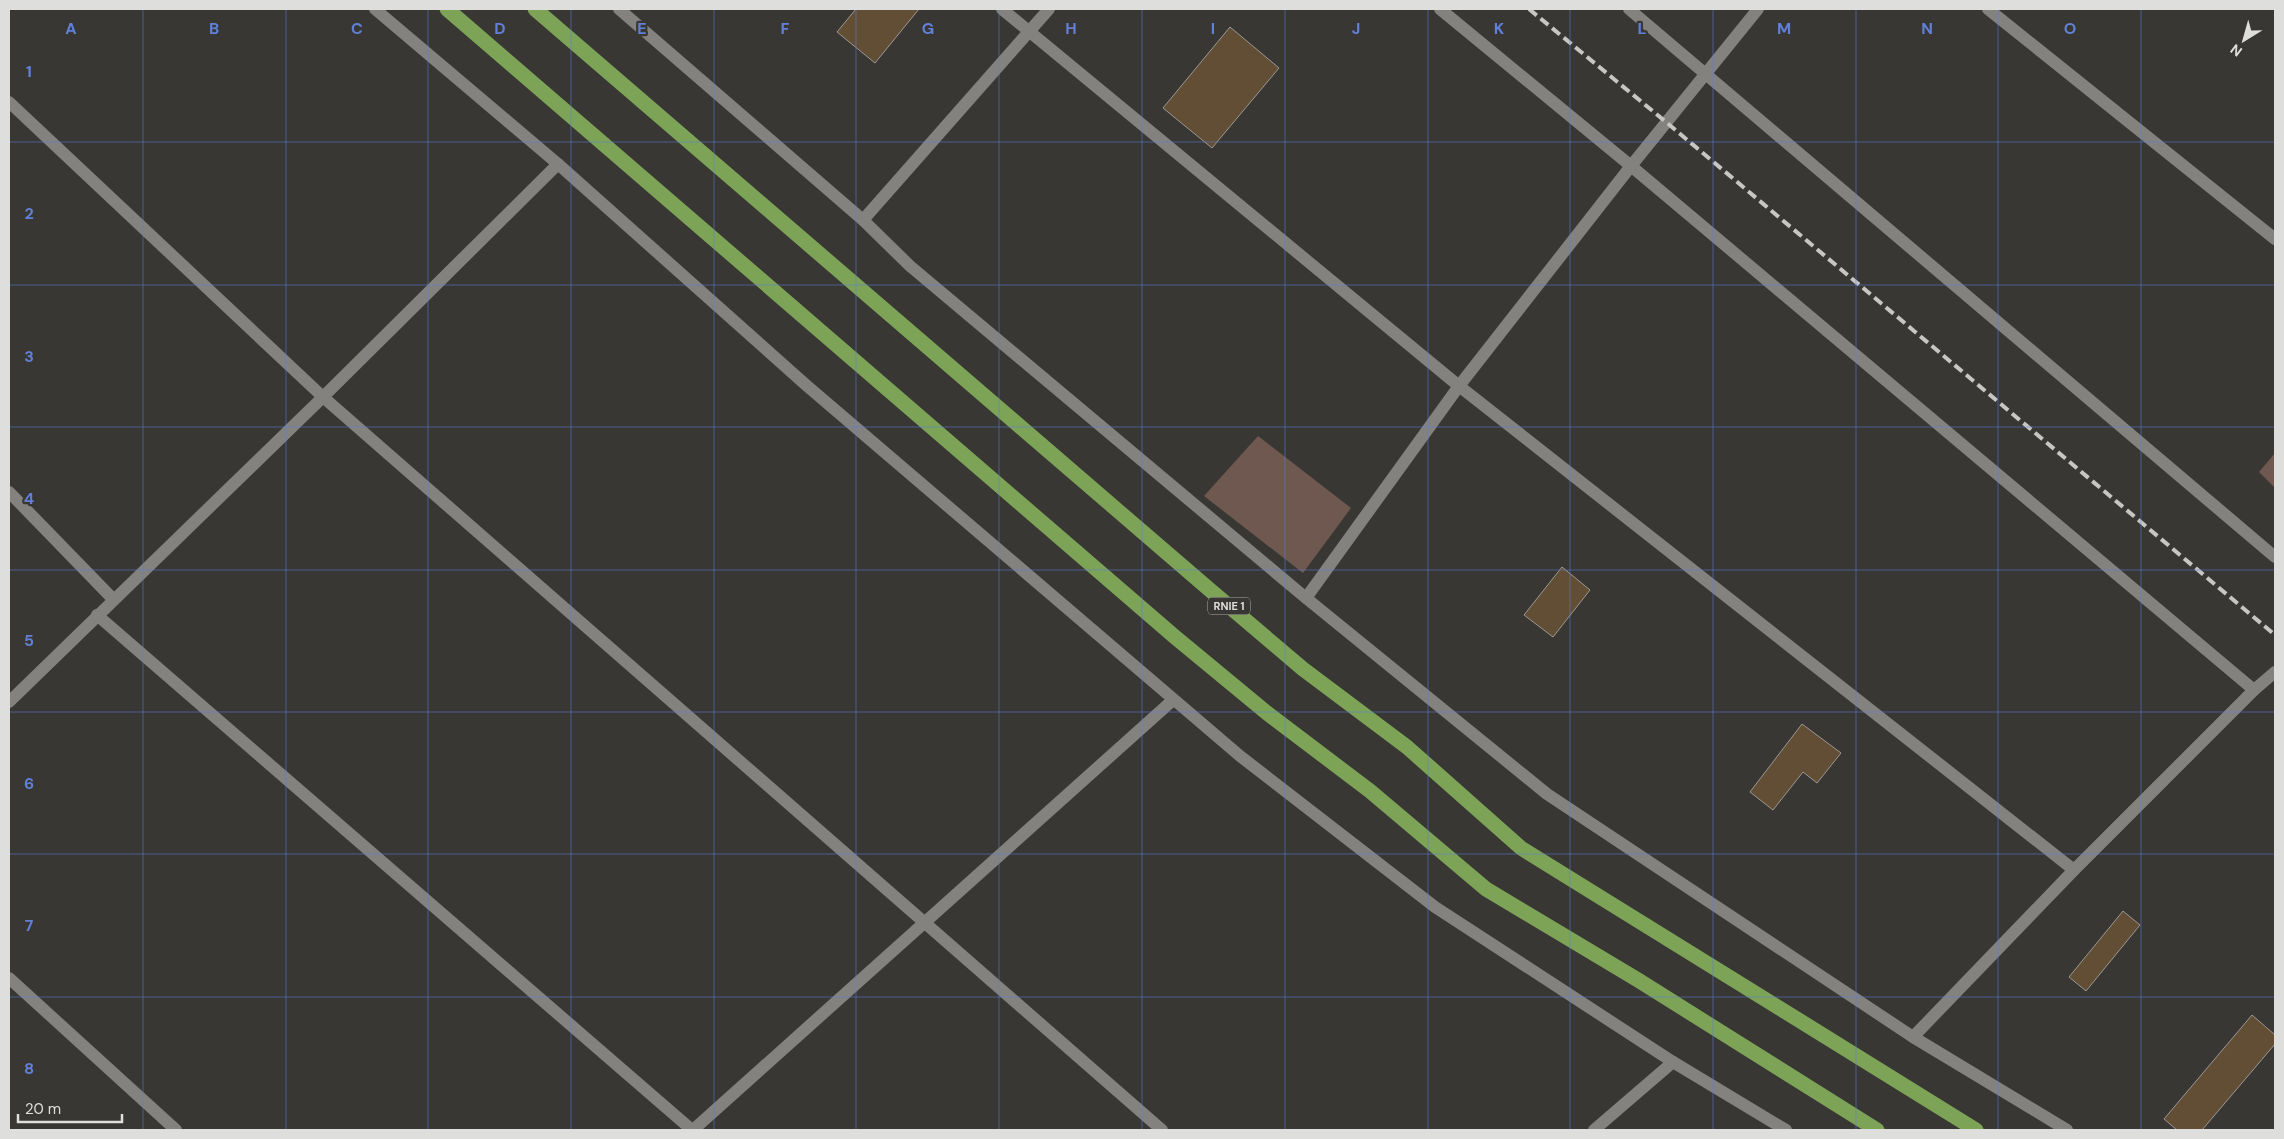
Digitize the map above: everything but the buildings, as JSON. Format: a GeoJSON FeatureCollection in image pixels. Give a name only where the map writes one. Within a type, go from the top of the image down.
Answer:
{"type":"FeatureCollection","features":[{"type":"Feature","properties":{"kind":"highway"},"geometry":{"type":"LineString","coordinates":[[447,9],[1175,636],[1267,713],[1370,791],[1486,889],[1638,980],[1877,1130]]}},
{"type":"Feature","properties":{"kind":"highway","name":"RNIE 1"},"geometry":{"type":"LineString","coordinates":[[535,9],[1210,590],[1304,669],[1407,747],[1521,848],[1976,1130]]}},
{"type":"Feature","properties":{"kind":"street"},"geometry":{"type":"LineString","coordinates":[[375,9],[558,164],[806,385],[1240,756],[1435,907],[1673,1062],[1786,1130]]}},
{"type":"Feature","properties":{"kind":"street"},"geometry":{"type":"LineString","coordinates":[[619,9],[863,220],[910,266],[1306,598],[1547,794],[1913,1037],[2067,1130]]}},
{"type":"Feature","properties":{"kind":"street"},"geometry":{"type":"LineString","coordinates":[[1002,9],[1459,386],[2074,870]]}},
{"type":"Feature","properties":{"kind":"street"},"geometry":{"type":"LineString","coordinates":[[863,220],[1049,9]]}},
{"type":"Feature","properties":{"kind":"street"},"geometry":{"type":"LineString","coordinates":[[1440,9],[1631,166],[2254,690]]}},
{"type":"Feature","properties":{"kind":"street"},"geometry":{"type":"LineString","coordinates":[[1629,9],[2275,557]]}},
{"type":"Feature","properties":{"kind":"street"},"geometry":{"type":"LineString","coordinates":[[1306,598],[1459,386],[1631,166],[1758,9]]}},
{"type":"Feature","properties":{"kind":"street"},"geometry":{"type":"LineString","coordinates":[[1988,9],[2275,239]]}},
{"type":"Feature","properties":{"kind":"street"},"geometry":{"type":"LineString","coordinates":[[9,102],[323,397],[924,925],[1162,1130]]}},
{"type":"Feature","properties":{"kind":"street"},"geometry":{"type":"LineString","coordinates":[[9,702],[97,614],[323,397],[558,164]]}},
{"type":"Feature","properties":{"kind":"street"},"geometry":{"type":"LineString","coordinates":[[9,492],[113,599]]}},
{"type":"Feature","properties":{"kind":"street"},"geometry":{"type":"LineString","coordinates":[[97,614],[693,1130],[1173,700]]}},
{"type":"Feature","properties":{"kind":"street"},"geometry":{"type":"LineString","coordinates":[[1913,1037],[2074,870],[2254,690],[2275,672]]}},
{"type":"Feature","properties":{"kind":"street"},"geometry":{"type":"LineString","coordinates":[[9,978],[176,1130]]}},
{"type":"Feature","properties":{"kind":"street"},"geometry":{"type":"LineString","coordinates":[[1594,1130],[1673,1062]]}},
{"type":"Feature","properties":{"kind":"shaded area"},"geometry":{"type":"Polygon","coordinates":[[[1258,436],[1351,508],[1303,573],[1204,496],[1258,436]]]}},
{"type":"Feature","properties":{"kind":"shaded area"},"geometry":{"type":"Polygon","coordinates":[[[2275,453],[2275,488],[2259,472],[2275,453]]]}},
{"type":"Feature","properties":{"kind":"railway"},"geometry":{"type":"LineString","coordinates":[[1529,9],[1666,122],[2275,635]]}}]}
